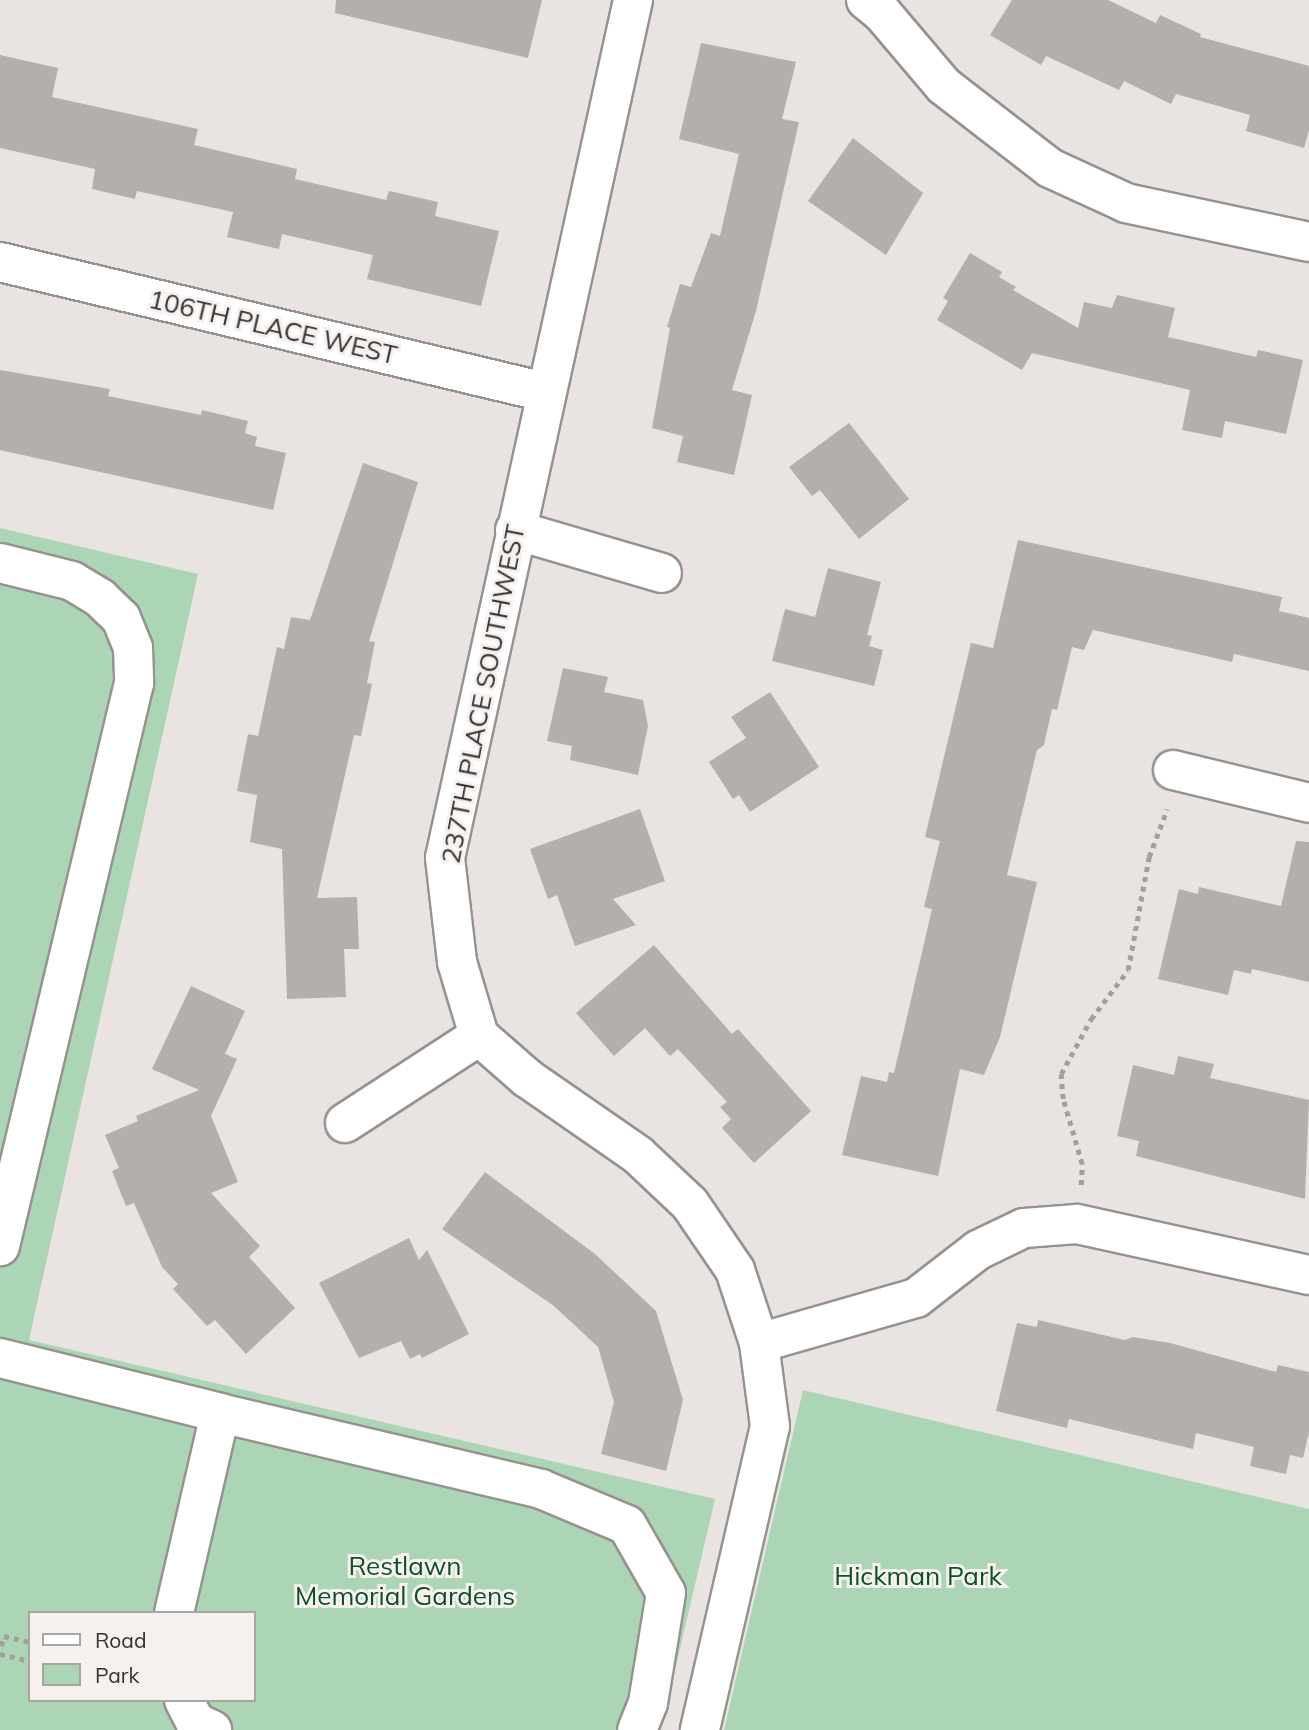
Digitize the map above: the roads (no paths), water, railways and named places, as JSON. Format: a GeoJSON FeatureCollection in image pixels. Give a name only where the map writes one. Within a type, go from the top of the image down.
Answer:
{"type":"FeatureCollection","features":[{"type":"Feature","properties":{"kind":"street","name":"237TH PLACE SOUTHWEST"},"geometry":{"type":"LineString","coordinates":[[479,1036],[457,962],[445,858],[633,0]]}},
{"type":"Feature","properties":{"kind":"street"},"geometry":{"type":"LineString","coordinates":[[866,0],[882,13],[944,86],[1051,168],[1126,204],[1309,242]]}},
{"type":"Feature","properties":{"kind":"street","name":"106TH PLACE WEST"},"geometry":{"type":"LineString","coordinates":[[0,262],[545,392]]}},
{"type":"Feature","properties":{"kind":"street"},"geometry":{"type":"LineString","coordinates":[[515,530],[662,573]]}},
{"type":"Feature","properties":{"kind":"street"},"geometry":{"type":"LineString","coordinates":[[0,564],[72,580],[100,598],[121,618],[133,648],[134,683],[0,1246]]}},
{"type":"Feature","properties":{"kind":"street"},"geometry":{"type":"LineString","coordinates":[[1177,771],[1309,803]]}},
{"type":"Feature","properties":{"kind":"street"},"geometry":{"type":"LineString","coordinates":[[345,1123],[479,1036],[527,1077],[638,1155],[691,1205],[735,1270],[760,1343],[770,1426],[700,1730]]}},
{"type":"Feature","properties":{"kind":"street"},"geometry":{"type":"LineString","coordinates":[[760,1343],[916,1298],[978,1250],[1024,1228],[1077,1224],[1309,1275]]}},
{"type":"Feature","properties":{"kind":"street"},"geometry":{"type":"LineString","coordinates":[[0,1358],[541,1489],[627,1525],[666,1593],[648,1703],[637,1730]]}},
{"type":"Feature","properties":{"kind":"street"},"geometry":{"type":"LineString","coordinates":[[174,1611],[220,1413]]}},
{"type":"Feature","properties":{"kind":"street"},"geometry":{"type":"LineString","coordinates":[[185,1702],[195,1722],[212,1730]]}},
{"type":"Feature","properties":{"kind":"park label","name":"Hickman Park"},"geometry":{"type":"Point","coordinates":[918,1576]}},
{"type":"Feature","properties":{"kind":"park label","name":"Restlawn Memorial Gardens"},"geometry":{"type":"Point","coordinates":[405,1581]}}]}
